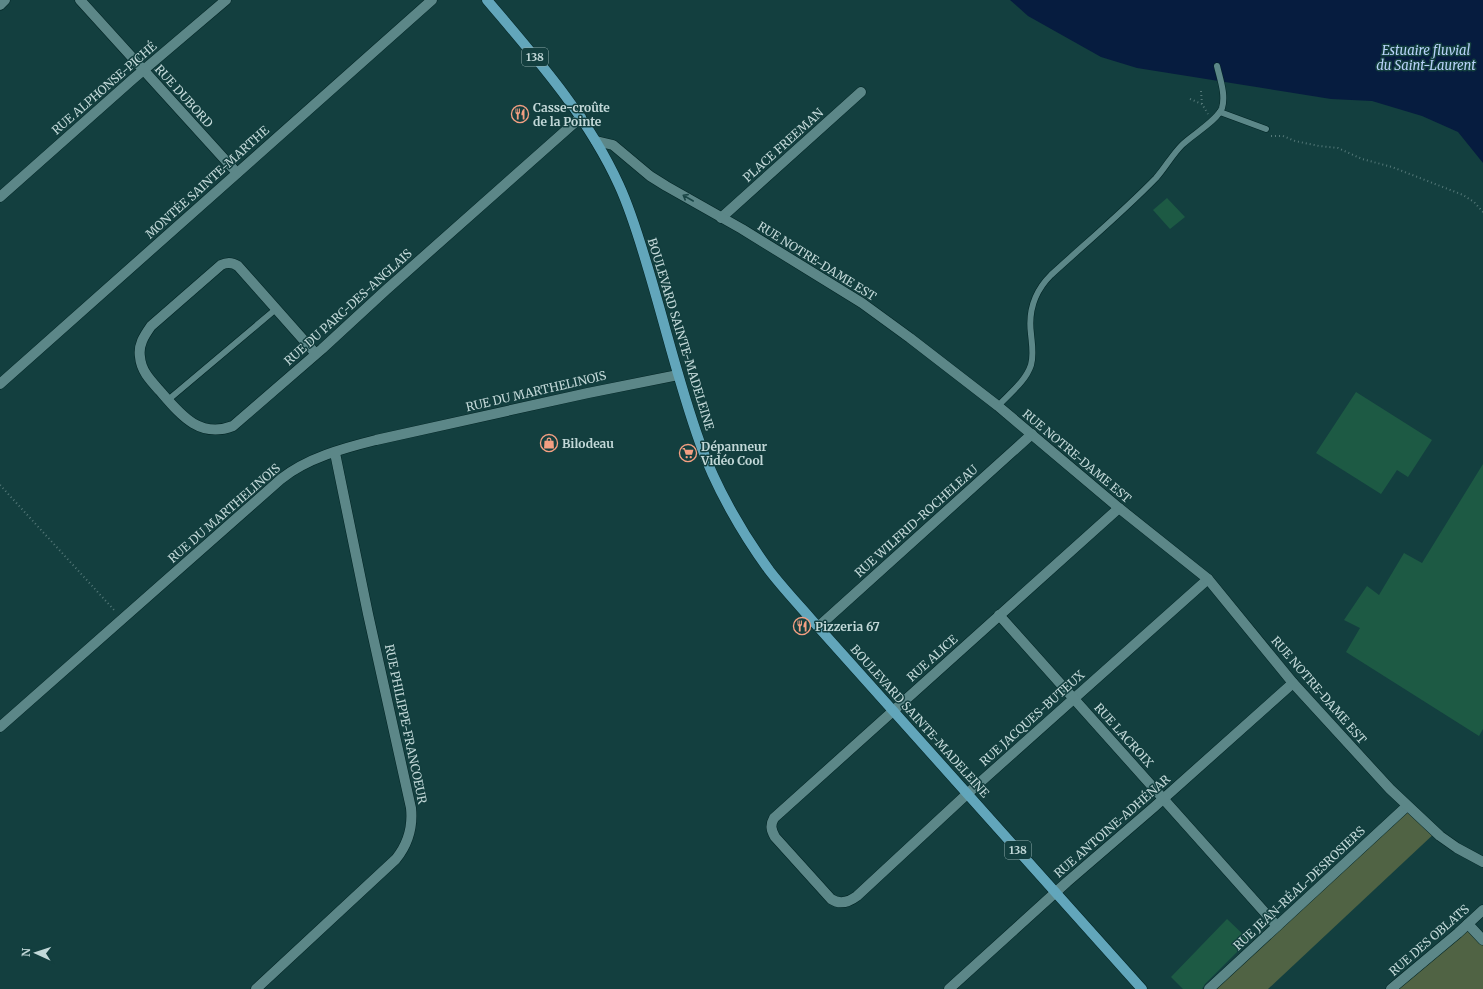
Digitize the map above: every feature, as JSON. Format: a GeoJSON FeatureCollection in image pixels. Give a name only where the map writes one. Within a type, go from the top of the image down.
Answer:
{"type":"FeatureCollection","features":[{"type":"Feature","properties":{"kind":"main road","name":"138"},"geometry":{"type":"LineString","coordinates":[[487,0],[548,72],[581,117]]}},
{"type":"Feature","properties":{"kind":"main road","name":"BOULEVARD SAINTE-MADELEINE"},"geometry":{"type":"LineString","coordinates":[[581,117],[612,171],[629,210],[702,450],[733,514],[770,571],[818,627],[1142,989]]}},
{"type":"Feature","properties":{"kind":"street"},"geometry":{"type":"LineString","coordinates":[[0,5],[6,0]]}},
{"type":"Feature","properties":{"kind":"street","name":"RUE DUBORD"},"geometry":{"type":"LineString","coordinates":[[80,0],[237,173]]}},
{"type":"Feature","properties":{"kind":"street","name":"RUE ALPHONSE-PICHÉ"},"geometry":{"type":"LineString","coordinates":[[0,197],[226,0]]}},
{"type":"Feature","properties":{"kind":"street","name":"MONTÉE SAINTE-MARTHE"},"geometry":{"type":"LineString","coordinates":[[0,384],[432,0]]}},
{"type":"Feature","properties":{"kind":"street","name":"PLACE FREEMAN"},"geometry":{"type":"LineString","coordinates":[[722,218],[862,92]]}},
{"type":"Feature","properties":{"kind":"street","name":"RUE DU PARC-DES-ANGLAIS"},"geometry":{"type":"LineString","coordinates":[[276,309],[238,266],[231,262],[224,263],[151,326],[144,336],[140,350],[143,370],[184,418],[196,426],[210,430],[226,429],[233,426],[244,418],[392,284],[581,117]]}},
{"type":"Feature","properties":{"kind":"street","name":"RUE NOTRE-DAME EST"},"geometry":{"type":"LineString","coordinates":[[596,141],[613,145],[656,179],[868,307],[998,406],[1119,508],[1208,579],[1293,683],[1407,806],[1449,842],[1483,862]]}},
{"type":"Feature","properties":{"kind":"street"},"geometry":{"type":"LineString","coordinates":[[276,309],[316,354]]}},
{"type":"Feature","properties":{"kind":"street","name":"RUE DU MARTHELINOIS"},"geometry":{"type":"LineString","coordinates":[[0,727],[123,620],[285,475],[304,464],[335,452],[376,440],[602,390],[678,375]]}},
{"type":"Feature","properties":{"kind":"street","name":"RUE WILFRID-ROCHELEAU"},"geometry":{"type":"LineString","coordinates":[[818,627],[1032,434]]}},
{"type":"Feature","properties":{"kind":"street","name":"RUE PHILIPPE-FRANCOEUR"},"geometry":{"type":"LineString","coordinates":[[256,989],[396,859],[403,849],[410,832],[411,808],[368,614],[335,452]]}},
{"type":"Feature","properties":{"kind":"street","name":"RUE ALICE"},"geometry":{"type":"LineString","coordinates":[[836,902],[824,893],[776,837],[772,830],[772,822],[776,814],[1119,508]]}},
{"type":"Feature","properties":{"kind":"street","name":"RUE JACQUES-BUTEUX"},"geometry":{"type":"LineString","coordinates":[[836,902],[843,903],[857,896],[967,794],[1208,579]]}},
{"type":"Feature","properties":{"kind":"street","name":"RUE LACROIX"},"geometry":{"type":"LineString","coordinates":[[999,615],[1277,926]]}},
{"type":"Feature","properties":{"kind":"street","name":"RUE ANTOINE-ADHÉNAR"},"geometry":{"type":"LineString","coordinates":[[949,989],[1056,892],[1164,799],[1293,683]]}},
{"type":"Feature","properties":{"kind":"street","name":"RUE JEAN-RÉAL-DESROSIERS"},"geometry":{"type":"LineString","coordinates":[[1209,989],[1407,806]]}},
{"type":"Feature","properties":{"kind":"street","name":"RUE DES OBLATS"},"geometry":{"type":"LineString","coordinates":[[1391,989],[1483,910]]}},
{"type":"Feature","properties":{"kind":"street"},"geometry":{"type":"LineString","coordinates":[[1468,924],[1483,940]]}},
{"type":"Feature","properties":{"kind":"lane"},"geometry":{"type":"LineString","coordinates":[[998,406],[1026,375],[1031,364],[1033,348],[1030,316],[1034,300],[1044,282],[1145,189],[1161,172],[1181,145],[1220,112],[1224,96],[1217,66]]}},
{"type":"Feature","properties":{"kind":"lane"},"geometry":{"type":"LineString","coordinates":[[1220,112],[1264,128]]}},
{"type":"Feature","properties":{"kind":"lane"},"geometry":{"type":"LineString","coordinates":[[168,400],[276,309]]}},
{"type":"Feature","properties":{"kind":"path"},"geometry":{"type":"LineString","coordinates":[[1190,99],[1202,104],[1201,91]]}},
{"type":"Feature","properties":{"kind":"path"},"geometry":{"type":"LineString","coordinates":[[1264,128],[1261,132],[1265,135],[1283,136],[1295,141],[1338,148],[1362,159],[1406,172],[1468,197],[1483,212]]}},
{"type":"Feature","properties":{"kind":"path"},"geometry":{"type":"LineString","coordinates":[[0,485],[123,620]]}},
{"type":"Feature","properties":{"kind":"green space"},"geometry":{"type":"Polygon","coordinates":[[[1412,806],[1437,831],[1268,989],[1214,989],[1412,806]]]}},
{"type":"Feature","properties":{"kind":"green space"},"geometry":{"type":"Polygon","coordinates":[[[1474,924],[1483,934],[1483,989],[1399,989],[1474,924]]]}},
{"type":"Feature","properties":{"kind":"water","name":"Estuaire fluvial du Saint-Laurent"},"geometry":{"type":"Polygon","coordinates":[[[1010,0],[1483,0],[1483,163],[1458,132],[1422,116],[1372,101],[1331,99],[1137,68],[1101,57],[1028,16],[1010,0]]]}},
{"type":"Feature","properties":{"kind":"building"},"geometry":{"type":"Polygon","coordinates":[[[1167,198],[1185,217],[1170,229],[1153,210],[1167,198]]]}},
{"type":"Feature","properties":{"kind":"building"},"geometry":{"type":"Polygon","coordinates":[[[1356,392],[1432,440],[1408,477],[1397,470],[1381,494],[1316,453],[1356,392]]]}},
{"type":"Feature","properties":{"kind":"building"},"geometry":{"type":"Polygon","coordinates":[[[1483,464],[1483,729],[1479,736],[1346,652],[1360,628],[1344,620],[1367,586],[1379,595],[1404,553],[1422,563],[1483,464]]]}},
{"type":"Feature","properties":{"kind":"building"},"geometry":{"type":"Polygon","coordinates":[[[1227,919],[1249,940],[1205,984],[1202,989],[1183,989],[1171,977],[1227,919]]]}},
{"type":"Feature","properties":{"kind":"place","name":"Casse-croûte de la Pointe"},"geometry":{"type":"Point","coordinates":[520,114]}},
{"type":"Feature","properties":{"kind":"place","name":"Bilodeau"},"geometry":{"type":"Point","coordinates":[549,443]}},
{"type":"Feature","properties":{"kind":"place","name":"Dépanneur Vidéo Cool"},"geometry":{"type":"Point","coordinates":[688,453]}},
{"type":"Feature","properties":{"kind":"place","name":"Pizzeria 67"},"geometry":{"type":"Point","coordinates":[802,626]}}]}
